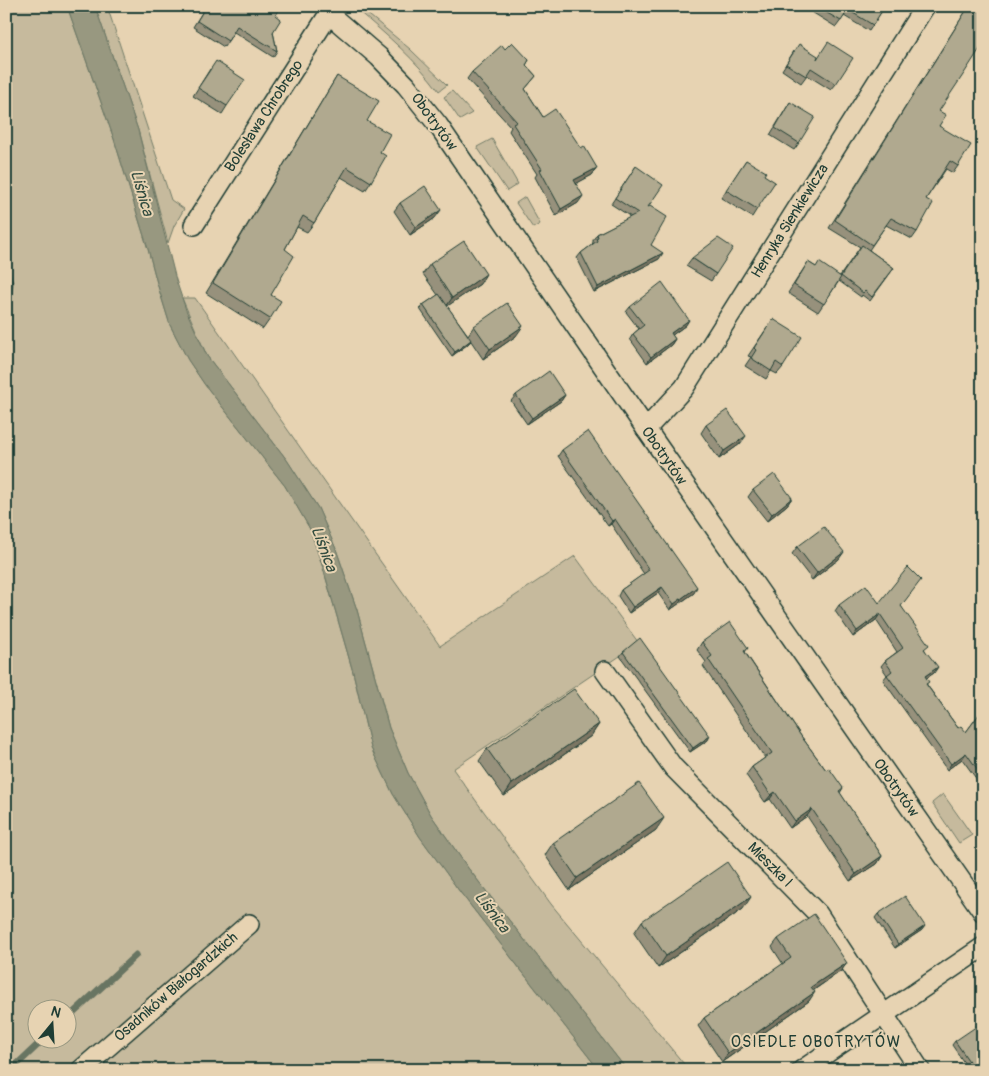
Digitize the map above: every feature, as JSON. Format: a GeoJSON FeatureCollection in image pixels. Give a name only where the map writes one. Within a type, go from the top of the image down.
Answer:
{"type":"FeatureCollection","features":[{"type":"Feature","properties":{"kind":"street","name":"Henryka Sienkiewicza"},"geometry":{"type":"LineString","coordinates":[[646,429],[684,388],[925,6]]}},
{"type":"Feature","properties":{"kind":"street","name":"Obotrytów"},"geometry":{"type":"LineString","coordinates":[[331,10],[406,85],[438,124],[646,429],[983,912]]}},
{"type":"Feature","properties":{"kind":"street","name":"Bolesława Chrobrego"},"geometry":{"type":"LineString","coordinates":[[194,225],[331,10]]}},
{"type":"Feature","properties":{"kind":"street","name":"Mieszka I"},"geometry":{"type":"LineString","coordinates":[[604,671],[673,767],[818,914],[920,1070]]}},
{"type":"Feature","properties":{"kind":"street","name":"Osadników Białogardzkich"},"geometry":{"type":"LineString","coordinates":[[81,1070],[249,924]]}},
{"type":"Feature","properties":{"kind":"street"},"geometry":{"type":"LineString","coordinates":[[802,1070],[983,947]]}},
{"type":"Feature","properties":{"kind":"shaded area"},"geometry":{"type":"Polygon","coordinates":[[[6,6],[67,6],[114,139],[170,325],[188,360],[205,385],[285,486],[310,529],[353,672],[371,748],[393,794],[420,837],[460,892],[599,1070],[6,1070],[6,6]]]}},
{"type":"Feature","properties":{"kind":"shaded area"},"geometry":{"type":"Polygon","coordinates":[[[95,6],[107,6],[171,200],[184,209],[174,226],[168,243],[138,130],[95,6]]]}},
{"type":"Feature","properties":{"kind":"shaded area"},"geometry":{"type":"Polygon","coordinates":[[[358,6],[410,49],[447,85],[439,91],[391,39],[358,11],[358,6]]]}},
{"type":"Feature","properties":{"kind":"shaded area"},"geometry":{"type":"Polygon","coordinates":[[[452,91],[472,113],[460,120],[444,97],[452,91]]]}},
{"type":"Feature","properties":{"kind":"shaded area"},"geometry":{"type":"Polygon","coordinates":[[[492,139],[518,184],[507,191],[477,147],[492,139]]]}},
{"type":"Feature","properties":{"kind":"shaded area"},"geometry":{"type":"Polygon","coordinates":[[[525,197],[540,224],[533,228],[516,203],[525,197]]]}},
{"type":"Feature","properties":{"kind":"shaded area"},"geometry":{"type":"Polygon","coordinates":[[[182,298],[195,298],[440,646],[575,556],[638,642],[453,769],[551,904],[689,1070],[627,1070],[468,868],[431,815],[408,773],[389,728],[357,610],[336,549],[318,508],[287,460],[207,356],[182,298]]]}},
{"type":"Feature","properties":{"kind":"shaded area"},"geometry":{"type":"Polygon","coordinates":[[[943,794],[972,835],[959,843],[932,803],[943,794]]]}},
{"type":"Feature","properties":{"kind":"water","name":"Liśnica"},"geometry":{"type":"Polygon","coordinates":[[[67,6],[95,6],[138,130],[176,280],[186,310],[207,356],[287,460],[318,508],[336,549],[357,610],[389,728],[408,773],[431,815],[468,868],[627,1070],[599,1070],[460,892],[420,837],[393,794],[371,748],[353,672],[310,529],[285,486],[205,385],[188,360],[170,325],[114,139],[67,6]]]}},
{"type":"Feature","properties":{"kind":"building"},"geometry":{"type":"Polygon","coordinates":[[[206,6],[274,6],[279,10],[276,15],[281,19],[273,32],[277,51],[237,26],[228,41],[197,21],[206,6]]]}},
{"type":"Feature","properties":{"kind":"building"},"geometry":{"type":"Polygon","coordinates":[[[815,6],[885,6],[873,25],[848,10],[841,21],[815,6]]]}},
{"type":"Feature","properties":{"kind":"building"},"geometry":{"type":"Polygon","coordinates":[[[969,6],[983,6],[983,44],[939,111],[946,115],[939,126],[971,145],[958,166],[950,161],[926,199],[933,203],[917,232],[891,218],[872,245],[835,220],[969,6]]]}},
{"type":"Feature","properties":{"kind":"building"},"geometry":{"type":"Polygon","coordinates":[[[512,42],[529,60],[526,65],[536,76],[525,89],[543,117],[555,109],[581,148],[584,146],[597,168],[574,180],[583,196],[561,209],[540,170],[542,169],[513,124],[517,122],[472,72],[502,45],[505,49],[512,42]]]}},
{"type":"Feature","properties":{"kind":"building"},"geometry":{"type":"Polygon","coordinates":[[[828,42],[853,58],[836,84],[811,68],[806,76],[786,64],[799,44],[818,56],[817,59],[828,42]]]}},
{"type":"Feature","properties":{"kind":"building"},"geometry":{"type":"Polygon","coordinates":[[[216,61],[245,80],[227,106],[198,88],[216,61]]]}},
{"type":"Feature","properties":{"kind":"building"},"geometry":{"type":"Polygon","coordinates":[[[337,76],[379,101],[367,121],[390,134],[380,152],[386,156],[371,182],[347,167],[314,223],[303,216],[285,249],[294,256],[271,295],[281,301],[270,319],[213,283],[337,76]]]}},
{"type":"Feature","properties":{"kind":"building"},"geometry":{"type":"Polygon","coordinates":[[[790,102],[815,117],[799,143],[775,128],[790,102]]]}},
{"type":"Feature","properties":{"kind":"building"},"geometry":{"type":"Polygon","coordinates":[[[746,160],[766,172],[764,175],[775,182],[757,209],[726,190],[746,160]]]}},
{"type":"Feature","properties":{"kind":"building"},"geometry":{"type":"Polygon","coordinates":[[[636,166],[663,185],[648,207],[650,206],[667,217],[651,245],[663,253],[598,287],[581,253],[597,241],[597,234],[638,213],[615,198],[636,166]]]}},
{"type":"Feature","properties":{"kind":"building"},"geometry":{"type":"Polygon","coordinates":[[[425,186],[441,210],[416,227],[400,203],[425,186]]]}},
{"type":"Feature","properties":{"kind":"building"},"geometry":{"type":"Polygon","coordinates":[[[718,238],[733,248],[716,274],[692,258],[718,238]]]}},
{"type":"Feature","properties":{"kind":"building"},"geometry":{"type":"Polygon","coordinates":[[[464,241],[486,274],[452,298],[430,264],[464,241]]]}},
{"type":"Feature","properties":{"kind":"building"},"geometry":{"type":"Polygon","coordinates":[[[862,245],[894,268],[872,297],[865,291],[863,293],[841,276],[862,245]]]}},
{"type":"Feature","properties":{"kind":"building"},"geometry":{"type":"Polygon","coordinates":[[[808,262],[816,267],[819,262],[841,277],[824,304],[794,285],[808,262]]]}},
{"type":"Feature","properties":{"kind":"building"},"geometry":{"type":"Polygon","coordinates":[[[662,282],[689,320],[671,333],[675,339],[651,357],[633,334],[644,325],[630,307],[662,282]]]}},
{"type":"Feature","properties":{"kind":"building"},"geometry":{"type":"Polygon","coordinates":[[[439,294],[471,340],[455,352],[423,305],[439,294]]]}},
{"type":"Feature","properties":{"kind":"building"},"geometry":{"type":"Polygon","coordinates":[[[507,303],[523,326],[490,349],[474,326],[507,303]]]}},
{"type":"Feature","properties":{"kind":"building"},"geometry":{"type":"Polygon","coordinates":[[[773,319],[802,337],[783,367],[776,362],[771,371],[751,358],[756,350],[754,348],[773,319]]]}},
{"type":"Feature","properties":{"kind":"building"},"geometry":{"type":"Polygon","coordinates":[[[549,371],[565,395],[532,418],[516,395],[549,371]]]}},
{"type":"Feature","properties":{"kind":"building"},"geometry":{"type":"Polygon","coordinates":[[[727,410],[746,436],[724,451],[706,425],[727,410]]]}},
{"type":"Feature","properties":{"kind":"building"},"geometry":{"type":"Polygon","coordinates":[[[588,431],[697,587],[674,604],[662,587],[633,607],[621,590],[649,570],[615,519],[612,521],[562,450],[588,431]]]}},
{"type":"Feature","properties":{"kind":"building"},"geometry":{"type":"Polygon","coordinates":[[[774,474],[792,498],[772,514],[753,490],[774,474]]]}},
{"type":"Feature","properties":{"kind":"building"},"geometry":{"type":"Polygon","coordinates":[[[824,527],[844,552],[817,573],[797,547],[824,527]]]}},
{"type":"Feature","properties":{"kind":"building"},"geometry":{"type":"Polygon","coordinates":[[[908,567],[921,580],[901,606],[929,645],[924,649],[938,667],[925,676],[929,682],[926,684],[958,728],[961,726],[966,732],[983,709],[983,777],[966,753],[951,764],[887,675],[892,671],[885,661],[903,648],[880,614],[857,631],[839,605],[866,585],[879,603],[908,567]]]}},
{"type":"Feature","properties":{"kind":"building"},"geometry":{"type":"Polygon","coordinates":[[[730,622],[748,648],[744,651],[801,736],[826,770],[829,768],[843,788],[839,791],[882,856],[856,874],[812,809],[795,821],[775,792],[771,795],[752,767],[772,753],[708,659],[712,656],[702,642],[730,622]]]}},
{"type":"Feature","properties":{"kind":"building"},"geometry":{"type":"Polygon","coordinates":[[[640,638],[710,736],[693,748],[623,652],[640,638]]]}},
{"type":"Feature","properties":{"kind":"building"},"geometry":{"type":"Polygon","coordinates":[[[574,689],[599,724],[512,784],[487,749],[574,689]]]}},
{"type":"Feature","properties":{"kind":"building"},"geometry":{"type":"Polygon","coordinates":[[[639,783],[664,818],[577,878],[553,843],[639,783]]]}},
{"type":"Feature","properties":{"kind":"building"},"geometry":{"type":"Polygon","coordinates":[[[727,862],[751,897],[666,956],[642,921],[727,862]]]}},
{"type":"Feature","properties":{"kind":"building"},"geometry":{"type":"Polygon","coordinates":[[[905,896],[925,926],[898,944],[878,914],[905,896]]]}},
{"type":"Feature","properties":{"kind":"building"},"geometry":{"type":"Polygon","coordinates":[[[814,914],[847,963],[811,987],[815,992],[728,1053],[704,1018],[791,958],[778,939],[814,914]]]}},
{"type":"Feature","properties":{"kind":"building"},"geometry":{"type":"Polygon","coordinates":[[[983,1022],[983,1070],[975,1070],[955,1041],[983,1022]]]}},
{"type":"Feature","properties":{"kind":"waterway"},"geometry":{"type":"LineString","coordinates":[[6,268],[10,283],[6,325]]}},
{"type":"Feature","properties":{"kind":"waterway"},"geometry":{"type":"LineString","coordinates":[[78,1009],[136,955]]}},
{"type":"Feature","properties":{"kind":"waterway"},"geometry":{"type":"LineString","coordinates":[[11,1070],[34,1048]]}},
{"type":"Feature","properties":{"kind":"district","name":"OSIEDLE OBOTRYTÓW"},"geometry":{"type":"Point","coordinates":[816,1042]}}]}
